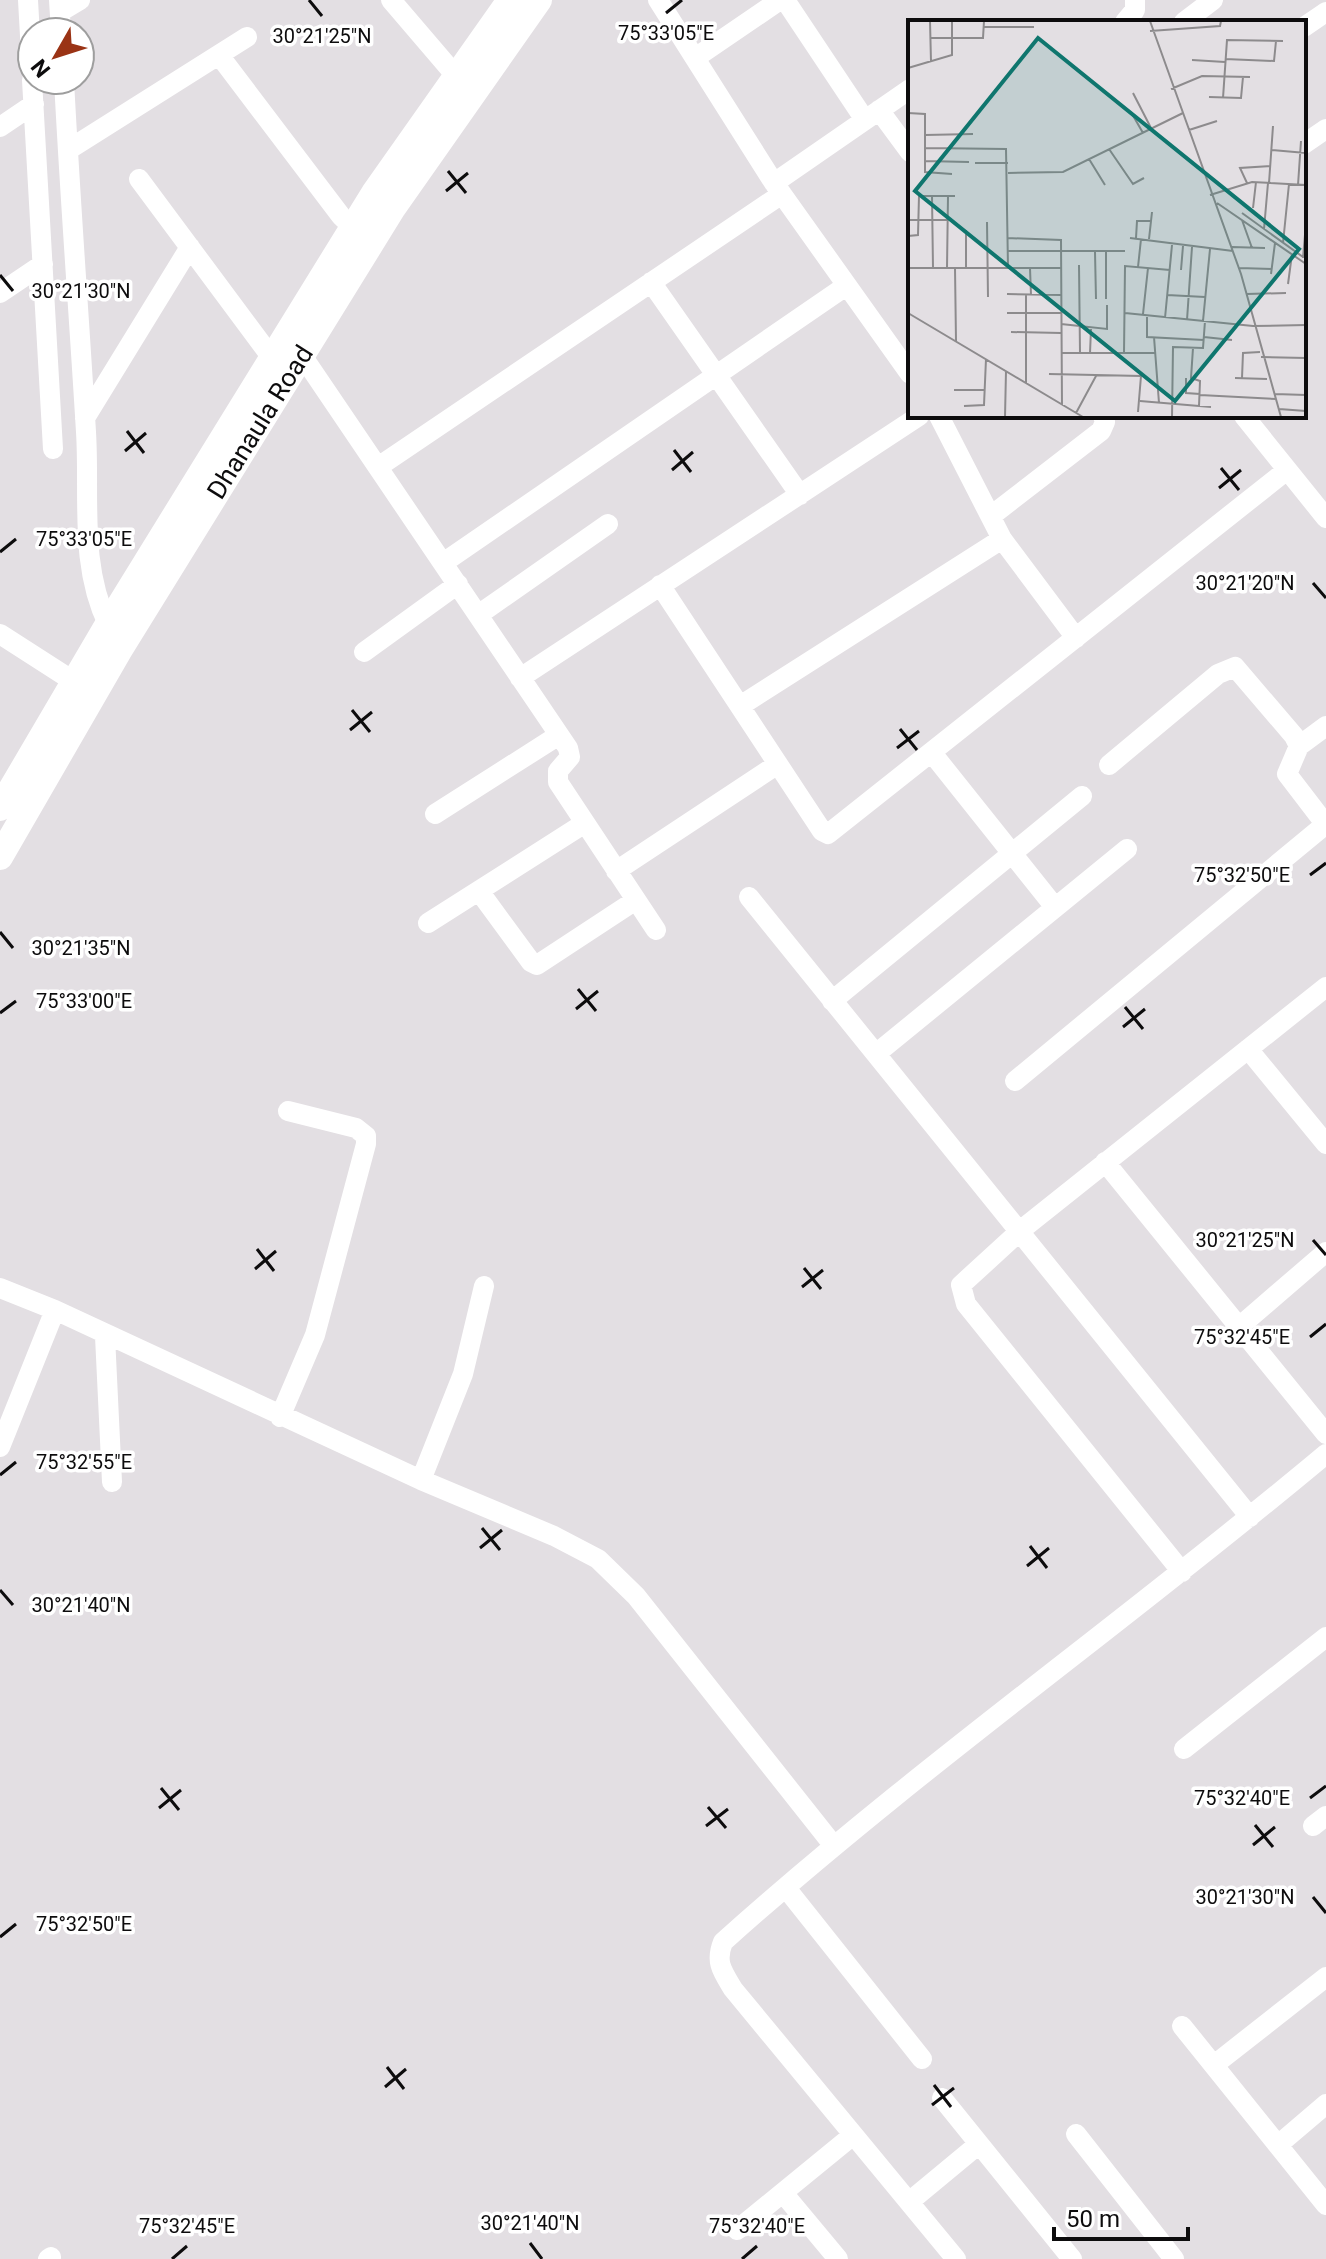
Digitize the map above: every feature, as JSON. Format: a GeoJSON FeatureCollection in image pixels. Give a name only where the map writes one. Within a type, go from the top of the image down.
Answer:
{"type":"FeatureCollection","features":[{"type":"Feature","properties":{"kind":"street"},"geometry":{"type":"LineString","coordinates":[[60,15],[80,0]]}},
{"type":"Feature","properties":{"kind":"street"},"geometry":{"type":"LineString","coordinates":[[391,0],[456,76]]}},
{"type":"Feature","properties":{"kind":"street","name":"Dhanaula Road"},"geometry":{"type":"LineString","coordinates":[[0,808],[84,688],[362,236],[456,76],[510,0]]}},
{"type":"Feature","properties":{"kind":"street","name":"Dhanaula Road"},"geometry":{"type":"LineString","coordinates":[[362,236],[539,0]]}},
{"type":"Feature","properties":{"kind":"street"},"geometry":{"type":"LineString","coordinates":[[658,0],[778,188],[908,371]]}},
{"type":"Feature","properties":{"kind":"street"},"geometry":{"type":"LineString","coordinates":[[695,58],[782,0],[872,115],[908,150]]}},
{"type":"Feature","properties":{"kind":"street"},"geometry":{"type":"LineString","coordinates":[[1127,20],[1132,16],[1135,0]]}},
{"type":"Feature","properties":{"kind":"street"},"geometry":{"type":"LineString","coordinates":[[1187,20],[1213,0]]}},
{"type":"Feature","properties":{"kind":"street"},"geometry":{"type":"LineString","coordinates":[[1306,26],[1326,12]]}},
{"type":"Feature","properties":{"kind":"street"},"geometry":{"type":"LineString","coordinates":[[68,150],[247,37]]}},
{"type":"Feature","properties":{"kind":"street"},"geometry":{"type":"LineString","coordinates":[[219,55],[362,236]]}},
{"type":"Feature","properties":{"kind":"street"},"geometry":{"type":"LineString","coordinates":[[378,467],[651,282],[908,90]]}},
{"type":"Feature","properties":{"kind":"street"},"geometry":{"type":"LineString","coordinates":[[33,96],[53,449]]}},
{"type":"Feature","properties":{"kind":"street"},"geometry":{"type":"LineString","coordinates":[[65,96],[91,567],[98,604],[108,624]]}},
{"type":"Feature","properties":{"kind":"street"},"geometry":{"type":"LineString","coordinates":[[0,127],[34,104]]}},
{"type":"Feature","properties":{"kind":"street"},"geometry":{"type":"LineString","coordinates":[[1306,143],[1326,129]]}},
{"type":"Feature","properties":{"kind":"street"},"geometry":{"type":"LineString","coordinates":[[139,179],[272,358]]}},
{"type":"Feature","properties":{"kind":"street"},"geometry":{"type":"LineString","coordinates":[[85,418],[190,247]]}},
{"type":"Feature","properties":{"kind":"street"},"geometry":{"type":"LineString","coordinates":[[0,293],[43,264]]}},
{"type":"Feature","properties":{"kind":"street"},"geometry":{"type":"LineString","coordinates":[[651,282],[800,495]]}},
{"type":"Feature","properties":{"kind":"street"},"geometry":{"type":"LineString","coordinates":[[443,563],[846,286]]}},
{"type":"Feature","properties":{"kind":"street"},"geometry":{"type":"LineString","coordinates":[[294,344],[559,735],[570,757],[559,768],[557,778],[656,930]]}},
{"type":"Feature","properties":{"kind":"street","name":"Dhanaula Road"},"geometry":{"type":"LineString","coordinates":[[0,857],[84,688],[108,624],[272,358],[294,344]]}},
{"type":"Feature","properties":{"kind":"street"},"geometry":{"type":"LineString","coordinates":[[520,678],[916,418]]}},
{"type":"Feature","properties":{"kind":"street"},"geometry":{"type":"LineString","coordinates":[[940,418],[1002,539],[1076,638]]}},
{"type":"Feature","properties":{"kind":"street"},"geometry":{"type":"LineString","coordinates":[[991,516],[1101,431],[1104,418]]}},
{"type":"Feature","properties":{"kind":"street"},"geometry":{"type":"LineString","coordinates":[[1246,418],[1326,518]]}},
{"type":"Feature","properties":{"kind":"street"},"geometry":{"type":"LineString","coordinates":[[660,585],[828,834],[1287,470]]}},
{"type":"Feature","properties":{"kind":"street"},"geometry":{"type":"LineString","coordinates":[[478,615],[608,524]]}},
{"type":"Feature","properties":{"kind":"street"},"geometry":{"type":"LineString","coordinates":[[740,706],[1002,539]]}},
{"type":"Feature","properties":{"kind":"street"},"geometry":{"type":"LineString","coordinates":[[364,652],[458,584]]}},
{"type":"Feature","properties":{"kind":"street"},"geometry":{"type":"LineString","coordinates":[[0,634],[84,688]]}},
{"type":"Feature","properties":{"kind":"street"},"geometry":{"type":"LineString","coordinates":[[1109,765],[1226,668],[1235,667],[1244,673],[1299,746]]}},
{"type":"Feature","properties":{"kind":"street"},"geometry":{"type":"LineString","coordinates":[[1015,1081],[1326,824],[1287,774],[1299,746],[1326,726]]}},
{"type":"Feature","properties":{"kind":"street"},"geometry":{"type":"LineString","coordinates":[[435,814],[559,735]]}},
{"type":"Feature","properties":{"kind":"street"},"geometry":{"type":"LineString","coordinates":[[932,753],[1054,906]]}},
{"type":"Feature","properties":{"kind":"street"},"geometry":{"type":"LineString","coordinates":[[616,871],[778,764]]}},
{"type":"Feature","properties":{"kind":"street"},"geometry":{"type":"LineString","coordinates":[[832,1001],[1082,796]]}},
{"type":"Feature","properties":{"kind":"street"},"geometry":{"type":"LineString","coordinates":[[428,923],[585,823]]}},
{"type":"Feature","properties":{"kind":"street"},"geometry":{"type":"LineString","coordinates":[[877,1053],[1127,849]]}},
{"type":"Feature","properties":{"kind":"street"},"geometry":{"type":"LineString","coordinates":[[479,891],[531,962],[537,965],[636,900]]}},
{"type":"Feature","properties":{"kind":"street"},"geometry":{"type":"LineString","coordinates":[[749,897],[1250,1517]]}},
{"type":"Feature","properties":{"kind":"street"},"geometry":{"type":"LineString","coordinates":[[1182,1572],[966,1304],[961,1285],[967,1276],[1021,1230],[1326,987]]}},
{"type":"Feature","properties":{"kind":"street"},"geometry":{"type":"LineString","coordinates":[[1248,1049],[1326,1144]]}},
{"type":"Feature","properties":{"kind":"street"},"geometry":{"type":"LineString","coordinates":[[280,1417],[318,1324],[366,1136],[356,1128],[288,1111]]}},
{"type":"Feature","properties":{"kind":"street"},"geometry":{"type":"LineString","coordinates":[[1105,1162],[1326,1434]]}},
{"type":"Feature","properties":{"kind":"street"},"geometry":{"type":"LineString","coordinates":[[1239,1327],[1326,1252]]}},
{"type":"Feature","properties":{"kind":"street"},"geometry":{"type":"LineString","coordinates":[[421,1480],[463,1374],[484,1286]]}},
{"type":"Feature","properties":{"kind":"street"},"geometry":{"type":"LineString","coordinates":[[0,1288],[55,1310],[280,1417],[554,1536],[598,1559],[636,1596],[834,1846]]}},
{"type":"Feature","properties":{"kind":"street"},"geometry":{"type":"LineString","coordinates":[[0,1447],[55,1310]]}},
{"type":"Feature","properties":{"kind":"street"},"geometry":{"type":"LineString","coordinates":[[105,1336],[112,1482]]}},
{"type":"Feature","properties":{"kind":"street"},"geometry":{"type":"LineString","coordinates":[[956,2259],[733,1989],[717,1957],[723,1942],[834,1846],[1019,1696],[1182,1572],[1326,1454]]}},
{"type":"Feature","properties":{"kind":"street"},"geometry":{"type":"LineString","coordinates":[[1184,1749],[1326,1637]]}},
{"type":"Feature","properties":{"kind":"street"},"geometry":{"type":"LineString","coordinates":[[786,1888],[922,2059]]}},
{"type":"Feature","properties":{"kind":"street"},"geometry":{"type":"LineString","coordinates":[[1214,2065],[1326,1977]]}},
{"type":"Feature","properties":{"kind":"street"},"geometry":{"type":"LineString","coordinates":[[1182,2026],[1326,2205]]}},
{"type":"Feature","properties":{"kind":"street"},"geometry":{"type":"LineString","coordinates":[[942,2098],[1072,2259]]}},
{"type":"Feature","properties":{"kind":"street"},"geometry":{"type":"LineString","coordinates":[[1278,2145],[1326,2104]]}},
{"type":"Feature","properties":{"kind":"street"},"geometry":{"type":"LineString","coordinates":[[1076,2134],[1174,2259]]}},
{"type":"Feature","properties":{"kind":"street"},"geometry":{"type":"LineString","coordinates":[[737,2230],[852,2136]]}},
{"type":"Feature","properties":{"kind":"street"},"geometry":{"type":"LineString","coordinates":[[909,2202],[979,2144]]}},
{"type":"Feature","properties":{"kind":"street"},"geometry":{"type":"LineString","coordinates":[[783,2193],[838,2259]]}}]}
